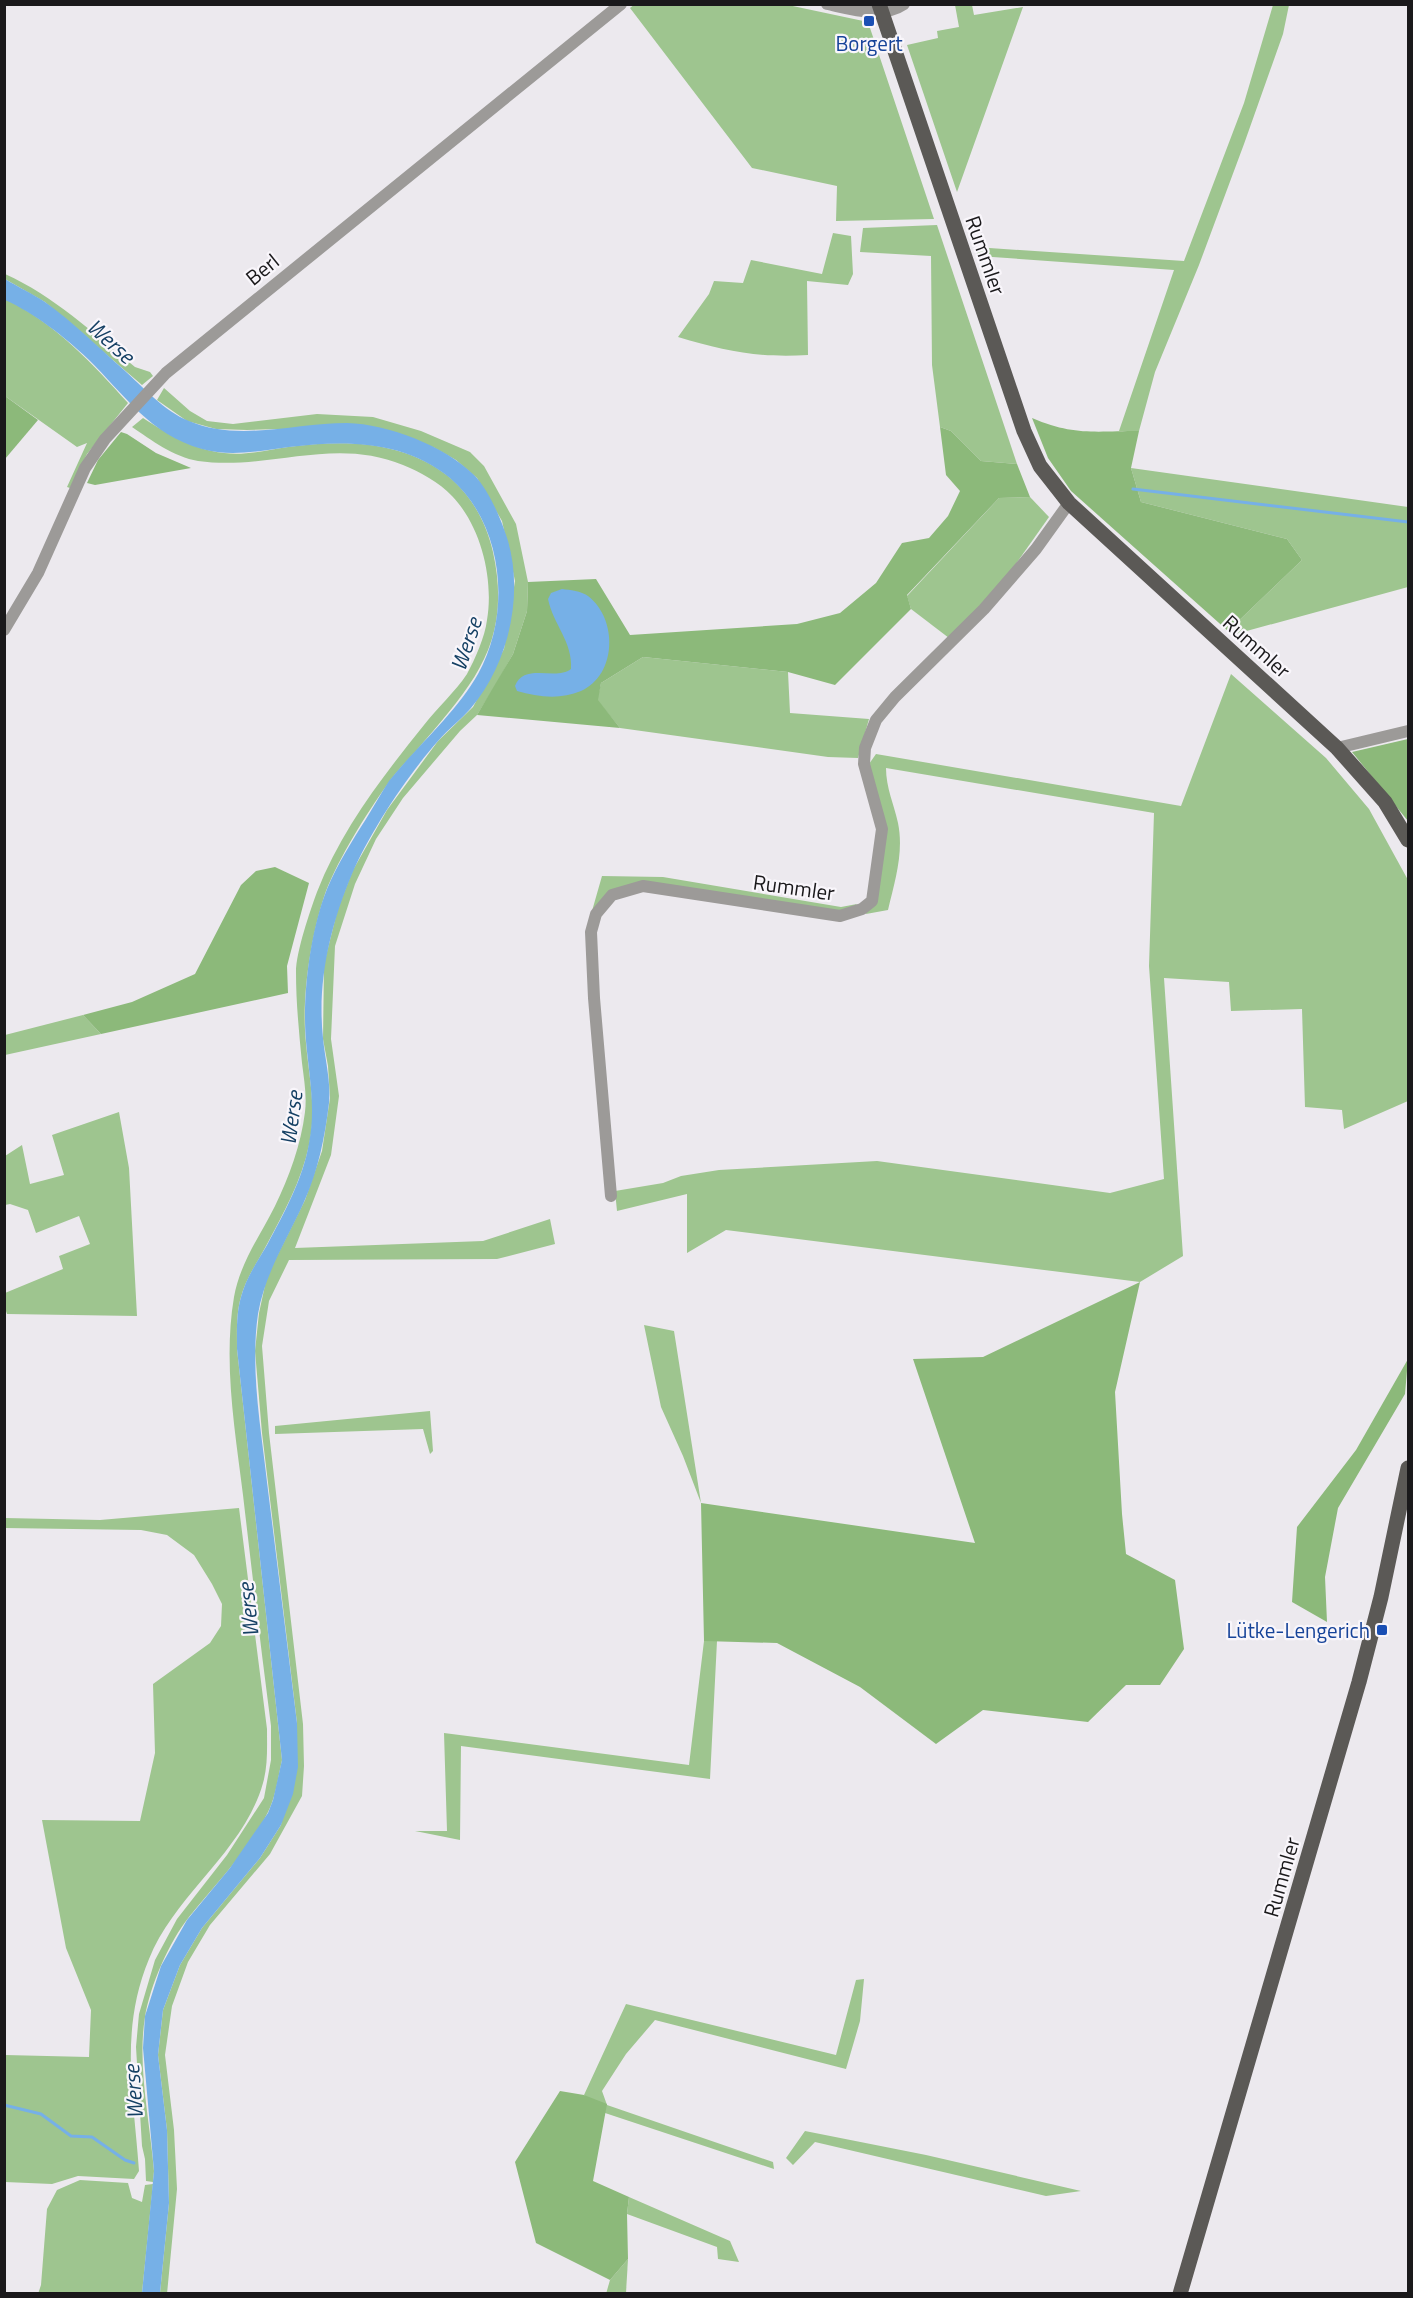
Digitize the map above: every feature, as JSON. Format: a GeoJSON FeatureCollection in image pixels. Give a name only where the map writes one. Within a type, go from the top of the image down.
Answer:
{"type":"FeatureCollection","features":[{"type":"Feature","properties":{"kind":"main road","name":"Rummler"},"geometry":{"type":"LineString","coordinates":[[880,8],[1024,431],[1040,466],[1069,503],[1338,748],[1385,802],[1408,840]]}},
{"type":"Feature","properties":{"kind":"main road","name":"Rummler"},"geometry":{"type":"LineString","coordinates":[[1180,2294],[1359,1682],[1381,1597],[1408,1468]]}},
{"type":"Feature","properties":{"kind":"street","name":"Berl"},"geometry":{"type":"LineString","coordinates":[[4,630],[38,573],[85,468],[124,417],[154,386],[195,349],[621,4]]}},
{"type":"Feature","properties":{"kind":"street"},"geometry":{"type":"LineString","coordinates":[[827,4],[880,8],[899,8],[904,4]]}},
{"type":"Feature","properties":{"kind":"street","name":"Rummler"},"geometry":{"type":"LineString","coordinates":[[611,1196],[594,999],[591,932],[596,914],[612,894],[643,886],[840,916],[862,909],[872,901],[882,829],[864,764],[865,748],[876,720],[895,697],[984,609],[1036,549],[1069,503]]}},
{"type":"Feature","properties":{"kind":"street"},"geometry":{"type":"LineString","coordinates":[[1338,748],[1408,731]]}},
{"type":"Feature","properties":{"kind":"green space"},"geometry":{"type":"Polygon","coordinates":[[[635,4],[788,5],[868,22],[934,219],[836,221],[837,186],[752,168],[630,8],[635,4]]]}},
{"type":"Feature","properties":{"kind":"green space"},"geometry":{"type":"Polygon","coordinates":[[[955,5],[972,5],[974,15],[1023,7],[957,192],[907,45],[938,38],[937,31],[959,27],[955,5]]]}},
{"type":"Feature","properties":{"kind":"green space"},"geometry":{"type":"Polygon","coordinates":[[[1273,5],[1289,5],[1283,34],[1244,144],[1199,265],[1155,372],[1139,431],[1119,431],[1174,270],[978,256],[975,247],[1184,261],[1244,103],[1273,5]]]}},
{"type":"Feature","properties":{"kind":"green space"},"geometry":{"type":"Polygon","coordinates":[[[937,225],[1017,464],[981,461],[951,431],[940,427],[932,365],[931,256],[860,252],[863,228],[937,225]]]}},
{"type":"Feature","properties":{"kind":"green space"},"geometry":{"type":"Polygon","coordinates":[[[833,233],[851,236],[853,274],[848,285],[807,281],[808,355],[742,352],[678,337],[709,294],[714,281],[743,283],[751,260],[822,274],[833,233]]]}},
{"type":"Feature","properties":{"kind":"green space"},"geometry":{"type":"Polygon","coordinates":[[[5,274],[57,304],[135,367],[150,372],[153,376],[142,385],[45,302],[5,279],[5,274]]]}},
{"type":"Feature","properties":{"kind":"green space"},"geometry":{"type":"Polygon","coordinates":[[[5,299],[40,319],[72,345],[128,403],[87,454],[70,488],[67,487],[87,443],[77,447],[5,396],[5,299]]]}},
{"type":"Feature","properties":{"kind":"green space"},"geometry":{"type":"Polygon","coordinates":[[[164,388],[190,411],[207,421],[233,424],[317,414],[373,417],[421,431],[470,452],[484,466],[516,524],[528,582],[527,611],[513,654],[477,715],[460,731],[403,798],[376,839],[355,884],[335,946],[331,1039],[339,1096],[331,1155],[295,1248],[483,1241],[550,1219],[555,1244],[497,1259],[289,1260],[269,1301],[262,1346],[269,1433],[303,1724],[302,1796],[270,1854],[210,1925],[188,1962],[172,2006],[165,2055],[174,2130],[177,2189],[167,2294],[160,2293],[169,2203],[167,2130],[158,2055],[163,2010],[180,1965],[202,1928],[260,1858],[281,1825],[297,1723],[262,1433],[255,1351],[259,1313],[267,1276],[305,1200],[322,1151],[330,1098],[323,1039],[324,964],[338,908],[353,870],[387,810],[438,741],[473,707],[504,649],[515,581],[502,521],[477,478],[456,460],[433,447],[279,429],[216,429],[187,421],[157,400],[164,388]]]}},
{"type":"Feature","properties":{"kind":"green space"},"geometry":{"type":"Polygon","coordinates":[[[5,396],[38,420],[5,459],[5,396]]]}},
{"type":"Feature","properties":{"kind":"green space"},"geometry":{"type":"Polygon","coordinates":[[[143,418],[191,445],[224,453],[248,453],[309,445],[351,444],[371,445],[411,455],[448,476],[471,501],[490,541],[498,584],[497,613],[492,638],[483,661],[454,705],[394,776],[362,823],[331,878],[316,927],[308,966],[305,1006],[312,1107],[309,1145],[302,1171],[291,1197],[243,1290],[237,1323],[237,1349],[282,1760],[273,1800],[260,1827],[182,1927],[161,1965],[151,1992],[145,2017],[142,2054],[154,2171],[153,2182],[146,2181],[142,2146],[136,2047],[139,2014],[155,1960],[177,1919],[227,1855],[264,1798],[271,1760],[271,1726],[234,1421],[230,1346],[237,1285],[246,1261],[285,1184],[303,1124],[306,1100],[297,995],[298,954],[317,892],[351,825],[393,764],[467,674],[484,634],[489,588],[483,554],[471,522],[452,496],[423,474],[377,457],[351,454],[326,454],[250,462],[198,461],[172,452],[132,427],[143,418]]]}},
{"type":"Feature","properties":{"kind":"green space"},"geometry":{"type":"Polygon","coordinates":[[[1032,418],[1073,430],[1139,431],[1131,468],[1141,502],[1287,539],[1302,560],[1228,631],[1071,491],[1048,458],[1032,418]]]}},
{"type":"Feature","properties":{"kind":"green space"},"geometry":{"type":"Polygon","coordinates":[[[940,427],[951,431],[981,461],[1017,464],[1030,497],[999,498],[907,595],[911,609],[835,685],[788,672],[643,657],[601,683],[598,700],[620,728],[477,715],[513,654],[527,611],[528,582],[596,579],[630,635],[797,624],[840,613],[876,583],[902,543],[929,538],[948,516],[960,491],[946,475],[940,427]]]}},
{"type":"Feature","properties":{"kind":"green space"},"geometry":{"type":"Polygon","coordinates":[[[121,432],[156,453],[191,468],[95,485],[87,483],[98,460],[121,432]]]}},
{"type":"Feature","properties":{"kind":"green space"},"geometry":{"type":"Polygon","coordinates":[[[1131,468],[1408,507],[1408,587],[1232,635],[1228,631],[1302,560],[1287,539],[1141,502],[1131,468]]]}},
{"type":"Feature","properties":{"kind":"green space"},"geometry":{"type":"Polygon","coordinates":[[[1030,497],[1049,517],[1003,582],[949,638],[911,609],[907,596],[999,498],[1030,497]]]}},
{"type":"Feature","properties":{"kind":"green space"},"geometry":{"type":"Polygon","coordinates":[[[643,657],[788,672],[790,713],[869,719],[858,758],[828,757],[620,728],[597,700],[601,683],[643,657]]]}},
{"type":"Feature","properties":{"kind":"green space"},"geometry":{"type":"Polygon","coordinates":[[[1231,674],[1326,758],[1369,809],[1408,880],[1408,1101],[1344,1129],[1342,1110],[1305,1107],[1302,1009],[1231,1011],[1229,982],[1164,978],[1183,1256],[1140,1282],[726,1230],[687,1253],[687,1194],[617,1211],[615,1191],[719,1170],[877,1161],[1110,1193],[1164,1179],[1149,966],[1154,813],[886,768],[887,782],[900,834],[898,866],[888,910],[866,914],[885,837],[869,764],[876,754],[1181,806],[1231,674]]]}},
{"type":"Feature","properties":{"kind":"green space"},"geometry":{"type":"Polygon","coordinates":[[[1408,739],[1408,821],[1352,752],[1408,739]]]}},
{"type":"Feature","properties":{"kind":"green space"},"geometry":{"type":"Polygon","coordinates":[[[275,867],[309,883],[287,966],[288,993],[101,1034],[83,1015],[132,1002],[195,974],[241,885],[256,871],[275,867]]]}},
{"type":"Feature","properties":{"kind":"green space"},"geometry":{"type":"Polygon","coordinates":[[[602,876],[663,877],[841,907],[857,904],[853,909],[839,912],[637,883],[592,911],[602,876]]]}},
{"type":"Feature","properties":{"kind":"green space"},"geometry":{"type":"Polygon","coordinates":[[[83,1015],[101,1034],[5,1055],[5,1035],[83,1015]]]}},
{"type":"Feature","properties":{"kind":"green space"},"geometry":{"type":"Polygon","coordinates":[[[119,1112],[129,1168],[137,1316],[7,1314],[5,1293],[63,1269],[59,1256],[90,1244],[79,1216],[36,1233],[28,1210],[10,1204],[5,1205],[5,1156],[22,1145],[30,1184],[64,1175],[52,1135],[119,1112]]]}},
{"type":"Feature","properties":{"kind":"green space"},"geometry":{"type":"Polygon","coordinates":[[[1140,1282],[1115,1392],[1126,1554],[1175,1580],[1184,1649],[1160,1685],[1126,1685],[1088,1722],[983,1710],[936,1744],[860,1687],[777,1643],[704,1641],[701,1503],[975,1543],[913,1359],[983,1357],[1140,1282]]]}},
{"type":"Feature","properties":{"kind":"green space"},"geometry":{"type":"Polygon","coordinates":[[[644,1325],[674,1331],[701,1503],[661,1407],[644,1325]]]}},
{"type":"Feature","properties":{"kind":"green space"},"geometry":{"type":"Polygon","coordinates":[[[1408,1359],[1405,1394],[1338,1508],[1325,1577],[1327,1622],[1292,1602],[1297,1527],[1356,1450],[1408,1359]]]}},
{"type":"Feature","properties":{"kind":"green space"},"geometry":{"type":"Polygon","coordinates":[[[430,1411],[433,1451],[430,1454],[423,1429],[275,1434],[275,1426],[430,1411]]]}},
{"type":"Feature","properties":{"kind":"green space"},"geometry":{"type":"Polygon","coordinates":[[[239,1508],[267,1729],[266,1770],[254,1807],[241,1830],[175,1914],[149,1959],[140,1986],[131,2038],[132,2090],[139,2171],[134,2179],[78,2176],[52,2184],[5,2182],[5,2055],[89,2057],[91,2010],[66,1948],[42,1820],[140,1821],[155,1753],[153,1684],[210,1643],[221,1626],[222,1604],[194,1555],[167,1535],[141,1530],[5,1528],[5,1518],[100,1520],[239,1508]]]}},
{"type":"Feature","properties":{"kind":"green space"},"geometry":{"type":"Polygon","coordinates":[[[704,1641],[717,1641],[710,1779],[461,1746],[460,1840],[415,1831],[447,1831],[444,1733],[689,1765],[704,1641]]]}},
{"type":"Feature","properties":{"kind":"green space"},"geometry":{"type":"Polygon","coordinates":[[[864,1979],[860,2021],[846,2069],[655,2020],[626,2054],[602,2091],[607,2105],[773,2162],[774,2169],[605,2113],[584,2095],[626,2004],[836,2055],[856,1980],[864,1979]]]}},
{"type":"Feature","properties":{"kind":"green space"},"geometry":{"type":"Polygon","coordinates":[[[560,2091],[584,2095],[607,2104],[593,2181],[629,2197],[628,2259],[610,2280],[536,2243],[515,2162],[560,2091]]]}},
{"type":"Feature","properties":{"kind":"green space"},"geometry":{"type":"Polygon","coordinates":[[[805,2131],[926,2155],[1081,2191],[1046,2196],[815,2142],[793,2165],[786,2158],[805,2131]]]}},
{"type":"Feature","properties":{"kind":"green space"},"geometry":{"type":"Polygon","coordinates":[[[80,2180],[128,2183],[132,2198],[142,2202],[145,2185],[153,2184],[142,2293],[38,2294],[41,2285],[47,2209],[57,2190],[80,2180]]]}},
{"type":"Feature","properties":{"kind":"green space"},"geometry":{"type":"Polygon","coordinates":[[[629,2197],[730,2241],[739,2262],[718,2259],[717,2247],[627,2214],[629,2197]]]}},
{"type":"Feature","properties":{"kind":"green space"},"geometry":{"type":"Polygon","coordinates":[[[628,2259],[626,2293],[606,2294],[610,2280],[628,2259]]]}},
{"type":"Feature","properties":{"kind":"water"},"geometry":{"type":"Polygon","coordinates":[[[5,279],[55,310],[162,405],[189,421],[208,427],[247,431],[327,424],[363,424],[398,432],[432,446],[462,464],[480,481],[502,524],[513,562],[513,607],[503,651],[495,672],[471,708],[426,755],[379,823],[344,894],[327,954],[322,1017],[329,1095],[323,1141],[309,1190],[277,1257],[261,1299],[255,1356],[257,1398],[297,1723],[298,1767],[293,1794],[281,1825],[260,1858],[202,1928],[180,1965],[163,2010],[158,2055],[167,2130],[169,2203],[160,2293],[142,2293],[154,2171],[143,2048],[145,2016],[161,1966],[187,1920],[230,1868],[268,1813],[282,1760],[237,1349],[239,1303],[249,1277],[292,1196],[309,1143],[312,1105],[305,1024],[306,985],[321,906],[340,862],[389,781],[448,716],[478,674],[489,650],[496,624],[497,570],[492,544],[482,519],[468,497],[450,478],[432,465],[394,450],[352,444],[310,445],[256,452],[223,453],[183,442],[167,434],[139,412],[88,359],[59,334],[5,300],[5,279]]]}},
{"type":"Feature","properties":{"kind":"water"},"geometry":{"type":"Polygon","coordinates":[[[562,589],[588,596],[605,618],[609,646],[602,673],[581,691],[565,696],[541,696],[517,691],[515,686],[525,675],[565,672],[571,669],[569,650],[548,599],[551,593],[562,589]]]}},
{"type":"Feature","properties":{"kind":"waterway"},"geometry":{"type":"LineString","coordinates":[[1133,489],[1408,522]]}},
{"type":"Feature","properties":{"kind":"waterway"},"geometry":{"type":"LineString","coordinates":[[4,2105],[41,2114],[71,2136],[92,2137],[125,2160],[134,2163]]}},
{"type":"Feature","properties":{"kind":"place","name":"Borgert"},"geometry":{"type":"Point","coordinates":[869,21]}},
{"type":"Feature","properties":{"kind":"place","name":"Lütke-Lengerich"},"geometry":{"type":"Point","coordinates":[1382,1630]}},
{"type":"Feature","properties":{"kind":"water label","name":"Werse"},"geometry":{"type":"Point","coordinates":[111,341]}},
{"type":"Feature","properties":{"kind":"water label","name":"Werse"},"geometry":{"type":"Point","coordinates":[466,644]}},
{"type":"Feature","properties":{"kind":"water label","name":"Werse"},"geometry":{"type":"Point","coordinates":[291,1118]}},
{"type":"Feature","properties":{"kind":"water label","name":"Werse"},"geometry":{"type":"Point","coordinates":[248,1610]}},
{"type":"Feature","properties":{"kind":"water label","name":"Werse"},"geometry":{"type":"Point","coordinates":[133,2092]}}]}
